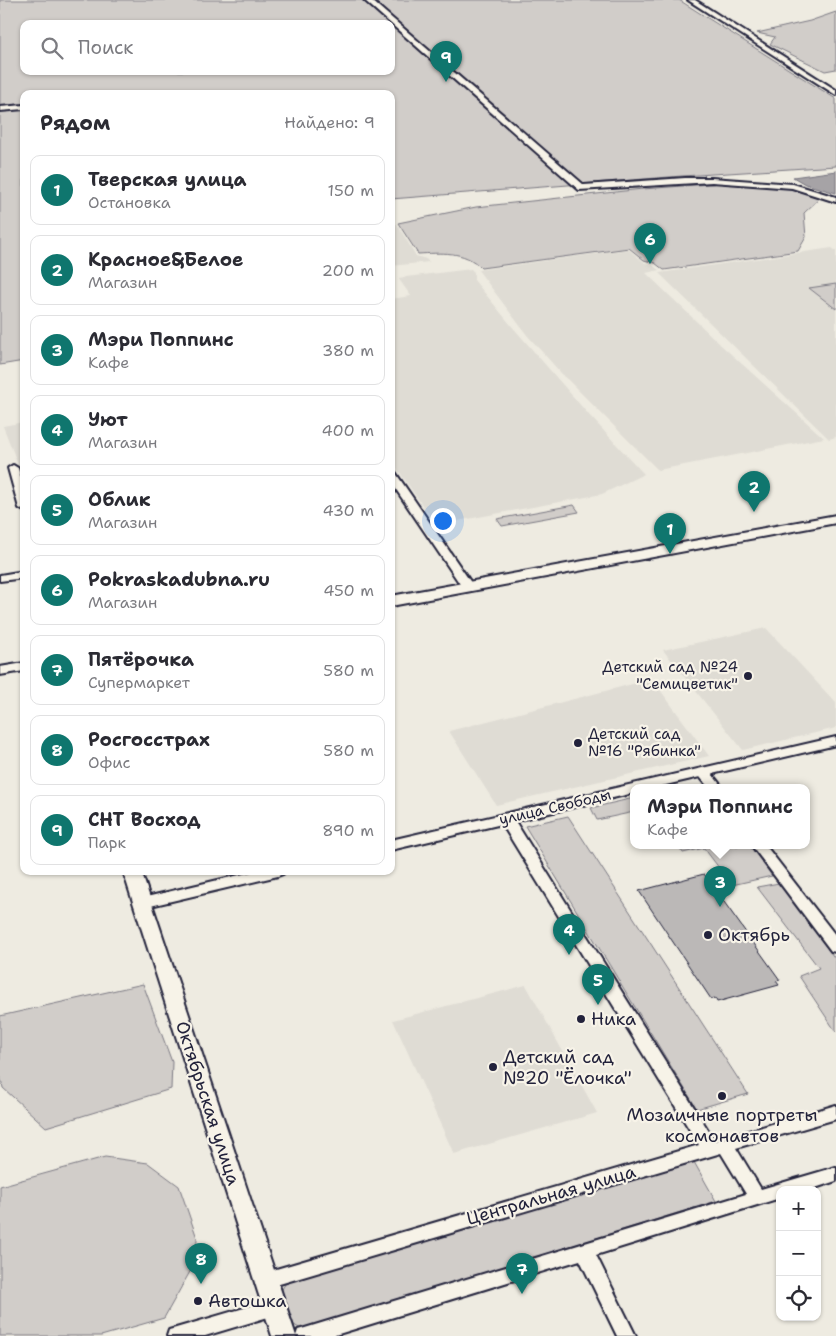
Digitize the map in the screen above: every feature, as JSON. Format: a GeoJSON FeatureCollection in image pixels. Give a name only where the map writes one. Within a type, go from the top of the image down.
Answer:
{"type":"FeatureCollection","features":[{"type":"Feature","properties":{"kind":"main road"},"geometry":{"type":"LineString","coordinates":[[395,600],[836,519]]}},
{"type":"Feature","properties":{"kind":"main road","name":"Октябрьская улица"},"geometry":{"type":"LineString","coordinates":[[133,875],[284,1336]]}},
{"type":"Feature","properties":{"kind":"street"},"geometry":{"type":"LineString","coordinates":[[367,0],[390,20]]}},
{"type":"Feature","properties":{"kind":"street"},"geometry":{"type":"LineString","coordinates":[[691,0],[836,93]]}},
{"type":"Feature","properties":{"kind":"street"},"geometry":{"type":"LineString","coordinates":[[395,24],[582,188],[685,180],[712,180],[793,186],[836,200]]}},
{"type":"Feature","properties":{"kind":"street"},"geometry":{"type":"LineString","coordinates":[[0,109],[20,106]]}},
{"type":"Feature","properties":{"kind":"street"},"geometry":{"type":"LineString","coordinates":[[13,468],[20,493]]}},
{"type":"Feature","properties":{"kind":"street"},"geometry":{"type":"LineString","coordinates":[[395,480],[468,587]]}},
{"type":"Feature","properties":{"kind":"street"},"geometry":{"type":"LineString","coordinates":[[0,578],[20,575]]}},
{"type":"Feature","properties":{"kind":"street"},"geometry":{"type":"LineString","coordinates":[[0,671],[20,668]]}},
{"type":"Feature","properties":{"kind":"street","name":"улица Свободы"},"geometry":{"type":"LineString","coordinates":[[652,784],[836,741]]}},
{"type":"Feature","properties":{"kind":"street"},"geometry":{"type":"LineString","coordinates":[[703,772],[713,784]]}},
{"type":"Feature","properties":{"kind":"street","name":"улица Свободы"},"geometry":{"type":"LineString","coordinates":[[395,844],[630,789]]}},
{"type":"Feature","properties":{"kind":"street"},"geometry":{"type":"LineString","coordinates":[[506,818],[717,1146],[758,1198]]}},
{"type":"Feature","properties":{"kind":"street"},"geometry":{"type":"LineString","coordinates":[[761,849],[836,947]]}},
{"type":"Feature","properties":{"kind":"street"},"geometry":{"type":"LineString","coordinates":[[142,903],[261,875]]}},
{"type":"Feature","properties":{"kind":"street","name":"Центральная улица"},"geometry":{"type":"LineString","coordinates":[[266,1280],[836,1112]]}},
{"type":"Feature","properties":{"kind":"street"},"geometry":{"type":"LineString","coordinates":[[798,1186],[836,1174]]}},
{"type":"Feature","properties":{"kind":"street"},"geometry":{"type":"LineString","coordinates":[[305,1336],[776,1192]]}},
{"type":"Feature","properties":{"kind":"street"},"geometry":{"type":"LineString","coordinates":[[585,1252],[627,1336]]}},
{"type":"Feature","properties":{"kind":"street"},"geometry":{"type":"LineString","coordinates":[[176,1336],[275,1307]]}},
{"type":"Feature","properties":{"kind":"shaded area"},"geometry":{"type":"Polygon","coordinates":[[[0,0],[679,0],[836,99],[836,166],[395,199],[395,90],[20,90],[20,362],[0,365],[0,0]]]}},
{"type":"Feature","properties":{"kind":"shaded area"},"geometry":{"type":"Polygon","coordinates":[[[836,12],[836,69],[825,71],[770,44],[775,37],[757,33],[810,21],[836,12]]]}},
{"type":"Feature","properties":{"kind":"shaded area"},"geometry":{"type":"Polygon","coordinates":[[[836,171],[836,193],[805,184],[793,177],[836,171]]]}},
{"type":"Feature","properties":{"kind":"shaded area"},"geometry":{"type":"Polygon","coordinates":[[[736,182],[774,185],[822,196],[804,213],[806,237],[798,251],[664,270],[655,263],[644,260],[629,248],[481,268],[475,262],[460,255],[443,253],[418,254],[398,223],[476,207],[643,189],[736,182]]]}},
{"type":"Feature","properties":{"kind":"shaded area"},"geometry":{"type":"Polygon","coordinates":[[[395,224],[397,224],[416,256],[429,262],[395,266],[395,224]]]}},
{"type":"Feature","properties":{"kind":"shaded area"},"geometry":{"type":"Polygon","coordinates":[[[832,248],[836,251],[836,437],[829,439],[659,273],[832,248]]]}},
{"type":"Feature","properties":{"kind":"shaded area"},"geometry":{"type":"Polygon","coordinates":[[[628,249],[645,263],[659,270],[646,273],[722,346],[824,438],[658,470],[561,373],[527,335],[478,270],[628,249]]]}},
{"type":"Feature","properties":{"kind":"shaded area"},"geometry":{"type":"Polygon","coordinates":[[[471,269],[474,272],[474,280],[510,324],[589,415],[644,474],[602,494],[436,525],[395,466],[395,298],[411,296],[398,278],[471,269]]]}},
{"type":"Feature","properties":{"kind":"shaded area"},"geometry":{"type":"Polygon","coordinates":[[[836,284],[836,309],[809,288],[836,284]]]}},
{"type":"Feature","properties":{"kind":"shaded area"},"geometry":{"type":"Polygon","coordinates":[[[20,423],[20,470],[3,426],[20,423]]]}},
{"type":"Feature","properties":{"kind":"shaded area"},"geometry":{"type":"Polygon","coordinates":[[[574,505],[579,512],[502,526],[497,519],[574,505]]]}},
{"type":"Feature","properties":{"kind":"shaded area","name":"Детский сад №24 \"Семицветик\""},"geometry":{"type":"Polygon","coordinates":[[[766,628],[836,703],[836,728],[743,750],[663,650],[766,628]]]}},
{"type":"Feature","properties":{"kind":"shaded area","name":"Детский сад №16 \"Рябинка\""},"geometry":{"type":"Polygon","coordinates":[[[652,679],[709,756],[496,805],[449,731],[652,679]]]}},
{"type":"Feature","properties":{"kind":"shaded area"},"geometry":{"type":"Polygon","coordinates":[[[630,799],[630,813],[597,820],[591,808],[630,799]]]}},
{"type":"Feature","properties":{"kind":"shaded area"},"geometry":{"type":"Polygon","coordinates":[[[568,816],[748,1094],[697,1109],[525,826],[568,816]]]}},
{"type":"Feature","properties":{"kind":"shaded area"},"geometry":{"type":"Polygon","coordinates":[[[680,849],[700,849],[683,853],[680,849]]]}},
{"type":"Feature","properties":{"kind":"shaded area"},"geometry":{"type":"Polygon","coordinates":[[[705,849],[752,849],[772,876],[732,885],[705,849]]]}},
{"type":"Feature","properties":{"kind":"shaded area"},"geometry":{"type":"Polygon","coordinates":[[[779,883],[836,960],[836,1032],[799,976],[819,968],[757,887],[779,883]]]}},
{"type":"Feature","properties":{"kind":"shaded area"},"geometry":{"type":"Polygon","coordinates":[[[143,984],[172,1062],[171,1089],[46,1127],[3,1088],[0,1074],[0,1016],[143,984]]]}},
{"type":"Feature","properties":{"kind":"shaded area","name":"Детский сад №20 \"Ёлочка\""},"geometry":{"type":"Polygon","coordinates":[[[526,985],[597,1113],[454,1154],[393,1020],[526,985]]]}},
{"type":"Feature","properties":{"kind":"shaded area"},"geometry":{"type":"Polygon","coordinates":[[[105,1157],[148,1163],[179,1186],[197,1238],[196,1261],[164,1318],[101,1336],[0,1336],[0,1186],[105,1157]]]}},
{"type":"Feature","properties":{"kind":"shaded area"},"geometry":{"type":"Polygon","coordinates":[[[694,1162],[716,1201],[301,1329],[294,1325],[281,1291],[285,1284],[298,1278],[694,1162]]]}},
{"type":"Feature","properties":{"kind":"building","name":"Октябрь"},"geometry":{"type":"Polygon","coordinates":[[[704,874],[780,980],[776,981],[779,985],[717,1002],[715,998],[711,999],[639,891],[704,874]]]}},
{"type":"Feature","properties":{"kind":"place","name":"СНТ Восход"},"geometry":{"type":"Point","coordinates":[446,82]}},
{"type":"Feature","properties":{"kind":"place","name":"Pokraskadubna.ru"},"geometry":{"type":"Point","coordinates":[650,264]}},
{"type":"Feature","properties":{"kind":"place","name":"Красное&Белое"},"geometry":{"type":"Point","coordinates":[754,512]}},
{"type":"Feature","properties":{"kind":"place","name":"Тверская улица"},"geometry":{"type":"Point","coordinates":[670,554]}},
{"type":"Feature","properties":{"kind":"place","name":"Детский сад №24 \"Семицветик\""},"geometry":{"type":"Point","coordinates":[748,676]}},
{"type":"Feature","properties":{"kind":"place","name":"Детский сад №16 \"Рябинка\""},"geometry":{"type":"Point","coordinates":[578,743]}},
{"type":"Feature","properties":{"kind":"place","name":"Мэри Поппинс"},"geometry":{"type":"Point","coordinates":[720,907]}},
{"type":"Feature","properties":{"kind":"place","name":"Октябрь"},"geometry":{"type":"Point","coordinates":[708,935]}},
{"type":"Feature","properties":{"kind":"place","name":"Уют"},"geometry":{"type":"Point","coordinates":[569,955]}},
{"type":"Feature","properties":{"kind":"place","name":"Облик"},"geometry":{"type":"Point","coordinates":[598,1005]}},
{"type":"Feature","properties":{"kind":"place","name":"Ника"},"geometry":{"type":"Point","coordinates":[581,1019]}},
{"type":"Feature","properties":{"kind":"place","name":"Детский сад №20 \"Ёлочка\""},"geometry":{"type":"Point","coordinates":[493,1067]}},
{"type":"Feature","properties":{"kind":"place","name":"Мозаичные портреты космонавтов"},"geometry":{"type":"Point","coordinates":[722,1096]}},
{"type":"Feature","properties":{"kind":"place","name":"Росгосстрах"},"geometry":{"type":"Point","coordinates":[201,1284]}},
{"type":"Feature","properties":{"kind":"place","name":"Пятёрочка"},"geometry":{"type":"Point","coordinates":[522,1294]}},
{"type":"Feature","properties":{"kind":"place","name":"Автошка"},"geometry":{"type":"Point","coordinates":[198,1301]}}]}
